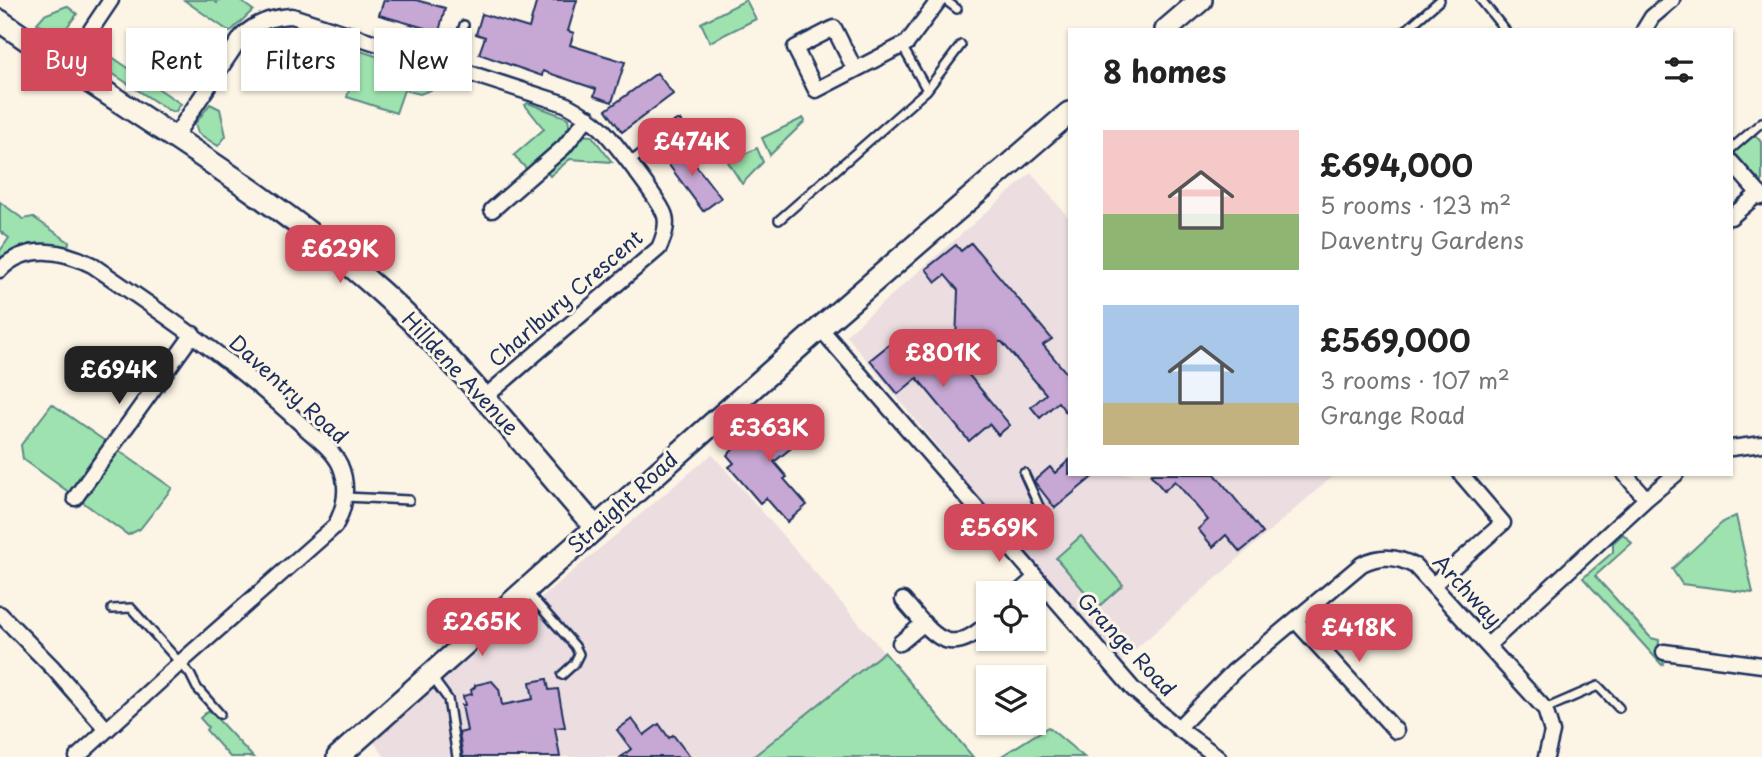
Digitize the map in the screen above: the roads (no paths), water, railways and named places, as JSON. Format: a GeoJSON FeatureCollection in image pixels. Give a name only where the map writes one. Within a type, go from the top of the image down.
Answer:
{"type":"FeatureCollection","features":[{"type":"Feature","properties":{"kind":"street"},"geometry":{"type":"LineString","coordinates":[[92,28],[111,0]]}},
{"type":"Feature","properties":{"kind":"street"},"geometry":{"type":"LineString","coordinates":[[855,69],[834,28],[795,48],[816,90],[908,43],[939,0]]}},
{"type":"Feature","properties":{"kind":"street"},"geometry":{"type":"LineString","coordinates":[[1168,28],[1201,0]]}},
{"type":"Feature","properties":{"kind":"street"},"geometry":{"type":"LineString","coordinates":[[1645,28],[1672,0]]}},
{"type":"Feature","properties":{"kind":"street","name":"Charlbury Crescent"},"geometry":{"type":"LineString","coordinates":[[173,139],[242,36],[251,27],[278,17],[292,16],[374,43]]}},
{"type":"Feature","properties":{"kind":"street","name":"Hilldene Avenue"},"geometry":{"type":"LineString","coordinates":[[0,22],[21,36]]}},
{"type":"Feature","properties":{"kind":"street","name":"Charlbury Crescent"},"geometry":{"type":"LineString","coordinates":[[472,74],[565,104],[589,117],[603,130],[666,217],[659,248],[485,397]]}},
{"type":"Feature","properties":{"kind":"street","name":"Hilldene Avenue"},"geometry":{"type":"LineString","coordinates":[[102,91],[268,202],[390,300],[485,397],[595,527]]}},
{"type":"Feature","properties":{"kind":"street","name":"Straight Road"},"geometry":{"type":"LineString","coordinates":[[338,757],[820,328],[1068,114]]}},
{"type":"Feature","properties":{"kind":"street"},"geometry":{"type":"LineString","coordinates":[[492,210],[564,147],[589,117]]}},
{"type":"Feature","properties":{"kind":"street"},"geometry":{"type":"LineString","coordinates":[[1733,164],[1761,195],[1733,216]]}},
{"type":"Feature","properties":{"kind":"street","name":"Daventry Road"},"geometry":{"type":"LineString","coordinates":[[0,270],[5,264],[44,250],[76,256],[92,265],[193,334],[278,403],[333,454],[344,478],[345,496]]}},
{"type":"Feature","properties":{"kind":"street","name":"Grange Road"},"geometry":{"type":"LineString","coordinates":[[820,328],[1133,689],[1178,728],[1218,757]]}},
{"type":"Feature","properties":{"kind":"street"},"geometry":{"type":"LineString","coordinates":[[75,498],[193,334]]}},
{"type":"Feature","properties":{"kind":"street"},"geometry":{"type":"LineString","coordinates":[[1733,448],[1762,444]]}},
{"type":"Feature","properties":{"kind":"street"},"geometry":{"type":"LineString","coordinates":[[1433,585],[1503,523],[1463,476]]}},
{"type":"Feature","properties":{"kind":"street"},"geometry":{"type":"LineString","coordinates":[[1627,476],[1646,499]]}},
{"type":"Feature","properties":{"kind":"street"},"geometry":{"type":"LineString","coordinates":[[1488,645],[1674,476]]}},
{"type":"Feature","properties":{"kind":"street"},"geometry":{"type":"LineString","coordinates":[[77,757],[335,526],[343,512],[345,496]]}},
{"type":"Feature","properties":{"kind":"street","name":"Archway"},"geometry":{"type":"LineString","coordinates":[[1178,728],[1234,671],[1362,564],[1377,557],[1396,558],[1415,566],[1545,709]]}},
{"type":"Feature","properties":{"kind":"street"},"geometry":{"type":"LineString","coordinates":[[1032,581],[1035,578]]}},
{"type":"Feature","properties":{"kind":"street"},"geometry":{"type":"LineString","coordinates":[[903,600],[924,623],[948,643],[962,641],[976,634]]}},
{"type":"Feature","properties":{"kind":"street"},"geometry":{"type":"LineString","coordinates":[[0,614],[54,668],[107,730]]}},
{"type":"Feature","properties":{"kind":"street"},"geometry":{"type":"LineString","coordinates":[[1295,620],[1396,731]]}},
{"type":"Feature","properties":{"kind":"street"},"geometry":{"type":"LineString","coordinates":[[900,643],[924,623]]}},
{"type":"Feature","properties":{"kind":"street"},"geometry":{"type":"LineString","coordinates":[[1664,652],[1762,665]]}},
{"type":"Feature","properties":{"kind":"street"},"geometry":{"type":"LineString","coordinates":[[1545,709],[1552,732],[1546,757]]}},
{"type":"Feature","properties":{"kind":"lane"},"geometry":{"type":"LineString","coordinates":[[945,0],[957,9]]}},
{"type":"Feature","properties":{"kind":"lane"},"geometry":{"type":"LineString","coordinates":[[1408,28],[1440,0]]}},
{"type":"Feature","properties":{"kind":"lane"},"geometry":{"type":"LineString","coordinates":[[1481,0],[1503,28]]}},
{"type":"Feature","properties":{"kind":"lane"},"geometry":{"type":"LineString","coordinates":[[779,220],[926,90],[961,44]]}},
{"type":"Feature","properties":{"kind":"lane"},"geometry":{"type":"LineString","coordinates":[[902,46],[926,90]]}},
{"type":"Feature","properties":{"kind":"lane"},"geometry":{"type":"LineString","coordinates":[[1733,147],[1762,122]]}},
{"type":"Feature","properties":{"kind":"lane"},"geometry":{"type":"LineString","coordinates":[[628,163],[678,125]]}},
{"type":"Feature","properties":{"kind":"lane"},"geometry":{"type":"LineString","coordinates":[[1011,550],[1043,521],[1024,472]]}},
{"type":"Feature","properties":{"kind":"lane"},"geometry":{"type":"LineString","coordinates":[[345,496],[409,500]]}},
{"type":"Feature","properties":{"kind":"lane"},"geometry":{"type":"LineString","coordinates":[[526,591],[579,654],[562,675]]}},
{"type":"Feature","properties":{"kind":"lane"},"geometry":{"type":"LineString","coordinates":[[112,609],[131,608],[190,674],[197,688],[220,714]]}},
{"type":"Feature","properties":{"kind":"lane"},"geometry":{"type":"LineString","coordinates":[[431,675],[448,699],[457,757]]}},
{"type":"Feature","properties":{"kind":"lane"},"geometry":{"type":"LineString","coordinates":[[1545,709],[1598,686],[1619,708]]}}]}
